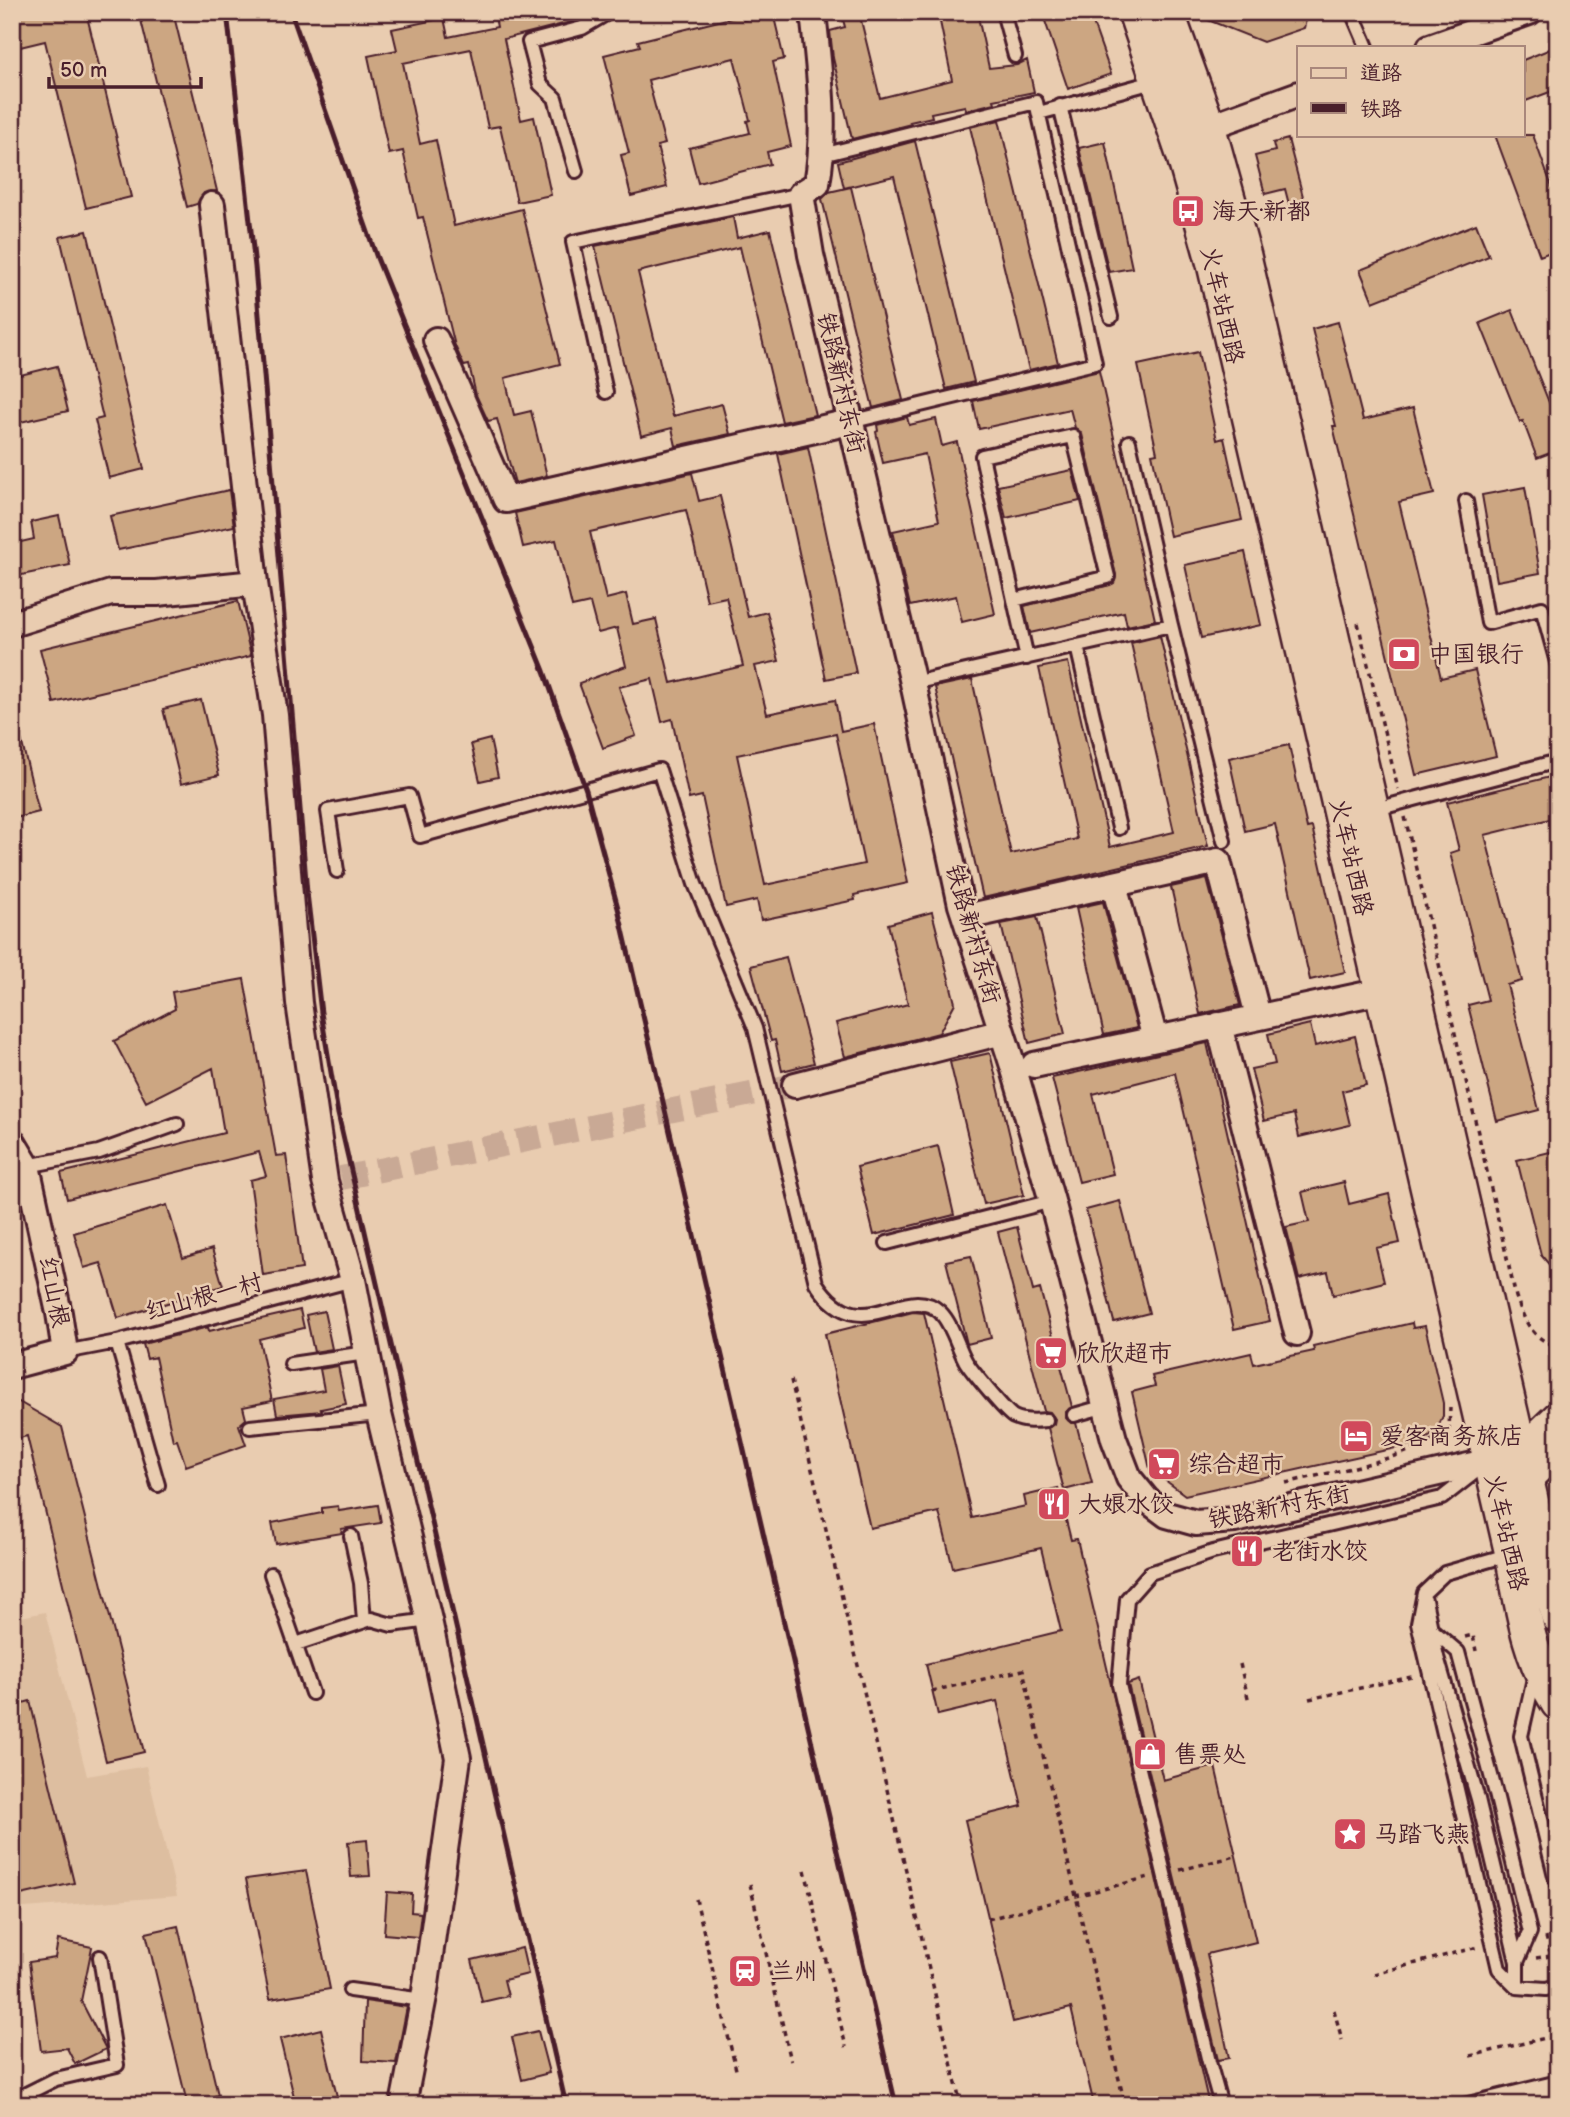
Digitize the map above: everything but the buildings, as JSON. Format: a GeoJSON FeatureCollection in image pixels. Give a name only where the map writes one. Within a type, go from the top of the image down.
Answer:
{"type":"FeatureCollection","features":[{"type":"Feature","properties":{"kind":"main road","name":"火车站西路"},"geometry":{"type":"LineString","coordinates":[[1135,12],[1178,138],[1214,264],[1382,991],[1512,1465],[1558,1616]]}},
{"type":"Feature","properties":{"kind":"main road","name":"火车站西路"},"geometry":{"type":"LineString","coordinates":[[1167,12],[1208,126],[1244,256],[1372,811],[1512,1465],[1499,1503],[1537,1666],[1558,1703]]}},
{"type":"Feature","properties":{"kind":"street"},"geometry":{"type":"LineString","coordinates":[[801,194],[817,184],[822,155],[822,103],[813,12]]}},
{"type":"Feature","properties":{"kind":"street"},"geometry":{"type":"LineString","coordinates":[[1433,46],[1529,12]]}},
{"type":"Feature","properties":{"kind":"street"},"geometry":{"type":"LineString","coordinates":[[1178,138],[1297,95]]}},
{"type":"Feature","properties":{"kind":"street","name":"铁路新村东街"},"geometry":{"type":"LineString","coordinates":[[801,194],[811,255],[913,684],[961,905],[1052,1201],[1114,1439],[1129,1478],[1147,1500],[1167,1515],[1196,1523],[1235,1520],[1512,1465]]}},
{"type":"Feature","properties":{"kind":"street"},"geometry":{"type":"LineString","coordinates":[[212,205],[255,583],[275,715],[299,1003],[366,1353],[429,1620],[458,1758],[423,2000],[404,2105]]}},
{"type":"Feature","properties":{"kind":"street"},"geometry":{"type":"LineString","coordinates":[[436,340],[506,500],[850,422]]}},
{"type":"Feature","properties":{"kind":"street"},"geometry":{"type":"LineString","coordinates":[[12,624],[111,593],[157,593],[255,583]]}},
{"type":"Feature","properties":{"kind":"street"},"geometry":{"type":"LineString","coordinates":[[966,917],[1218,861],[1258,1016]]}},
{"type":"Feature","properties":{"kind":"street"},"geometry":{"type":"LineString","coordinates":[[1114,885],[1155,1039]]}},
{"type":"Feature","properties":{"kind":"street"},"geometry":{"type":"LineString","coordinates":[[1034,1065],[1382,991]]}},
{"type":"Feature","properties":{"kind":"street"},"geometry":{"type":"LineString","coordinates":[[1219,1025],[1297,1334]]}},
{"type":"Feature","properties":{"kind":"street"},"geometry":{"type":"LineString","coordinates":[[795,1085],[1002,1032]]}},
{"type":"Feature","properties":{"kind":"street","name":"红山根"},"geometry":{"type":"LineString","coordinates":[[12,1141],[27,1166],[65,1352],[12,1366]]}},
{"type":"Feature","properties":{"kind":"street"},"geometry":{"type":"LineString","coordinates":[[1512,1465],[1558,1417]]}},
{"type":"Feature","properties":{"kind":"street"},"geometry":{"type":"LineString","coordinates":[[1512,1465],[1558,1449]]}},
{"type":"Feature","properties":{"kind":"lane"},"geometry":{"type":"LineString","coordinates":[[576,171],[555,98],[540,84],[529,42],[582,28],[609,12]]}},
{"type":"Feature","properties":{"kind":"lane"},"geometry":{"type":"LineString","coordinates":[[1003,12],[1015,56]]}},
{"type":"Feature","properties":{"kind":"lane"},"geometry":{"type":"LineString","coordinates":[[1352,12],[1367,46]]}},
{"type":"Feature","properties":{"kind":"lane"},"geometry":{"type":"LineString","coordinates":[[1039,113],[1158,81]]}},
{"type":"Feature","properties":{"kind":"lane"},"geometry":{"type":"LineString","coordinates":[[822,155],[1036,102],[1095,363],[850,422]]}},
{"type":"Feature","properties":{"kind":"lane"},"geometry":{"type":"LineString","coordinates":[[1060,106],[1111,317]]}},
{"type":"Feature","properties":{"kind":"lane"},"geometry":{"type":"LineString","coordinates":[[606,392],[573,242],[801,194]]}},
{"type":"Feature","properties":{"kind":"lane"},"geometry":{"type":"LineString","coordinates":[[1014,600],[1108,577],[1073,436],[982,456],[1014,600],[1027,657]]}},
{"type":"Feature","properties":{"kind":"lane"},"geometry":{"type":"LineString","coordinates":[[1129,442],[1224,841]]}},
{"type":"Feature","properties":{"kind":"lane"},"geometry":{"type":"LineString","coordinates":[[1466,501],[1488,623],[1542,608],[1558,666]]}},
{"type":"Feature","properties":{"kind":"lane"},"geometry":{"type":"LineString","coordinates":[[913,684],[1171,625]]}},
{"type":"Feature","properties":{"kind":"lane"},"geometry":{"type":"LineString","coordinates":[[1077,646],[1119,828]]}},
{"type":"Feature","properties":{"kind":"lane"},"geometry":{"type":"LineString","coordinates":[[1372,811],[1558,761]]}},
{"type":"Feature","properties":{"kind":"lane"},"geometry":{"type":"LineString","coordinates":[[337,871],[328,811],[409,796],[420,836],[659,770],[695,884],[755,1028],[816,1283],[825,1298],[839,1309],[855,1315],[914,1303],[933,1307],[947,1321],[966,1364],[1013,1417],[1030,1421],[1046,1420]]}},
{"type":"Feature","properties":{"kind":"lane"},"geometry":{"type":"LineString","coordinates":[[27,1166],[99,1152],[177,1124]]}},
{"type":"Feature","properties":{"kind":"lane"},"geometry":{"type":"LineString","coordinates":[[887,1243],[1052,1201]]}},
{"type":"Feature","properties":{"kind":"lane","name":"红山根一村"},"geometry":{"type":"LineString","coordinates":[[65,1352],[117,1342],[353,1280]]}},
{"type":"Feature","properties":{"kind":"lane"},"geometry":{"type":"LineString","coordinates":[[117,1342],[158,1485]]}},
{"type":"Feature","properties":{"kind":"lane"},"geometry":{"type":"LineString","coordinates":[[291,1364],[366,1353]]}},
{"type":"Feature","properties":{"kind":"lane"},"geometry":{"type":"LineString","coordinates":[[1074,1415],[1106,1406]]}},
{"type":"Feature","properties":{"kind":"lane"},"geometry":{"type":"LineString","coordinates":[[250,1427],[379,1414]]}},
{"type":"Feature","properties":{"kind":"lane"},"geometry":{"type":"LineString","coordinates":[[1222,2105],[1209,2062],[1119,1685],[1127,1599],[1150,1573],[1213,1552],[1442,1498],[1512,1465]]}},
{"type":"Feature","properties":{"kind":"lane"},"geometry":{"type":"LineString","coordinates":[[351,1536],[361,1583],[364,1622]]}},
{"type":"Feature","properties":{"kind":"lane"},"geometry":{"type":"LineString","coordinates":[[1512,1554],[1445,1573],[1423,1593],[1418,1623],[1499,1969],[1517,1987],[1546,1989],[1558,1986]]}},
{"type":"Feature","properties":{"kind":"lane"},"geometry":{"type":"LineString","coordinates":[[271,1574],[312,1693]]}},
{"type":"Feature","properties":{"kind":"lane"},"geometry":{"type":"LineString","coordinates":[[1423,1593],[1430,1629],[1522,1961]]}},
{"type":"Feature","properties":{"kind":"lane"},"geometry":{"type":"LineString","coordinates":[[296,1644],[371,1619],[392,1625],[429,1620]]}},
{"type":"Feature","properties":{"kind":"lane"},"geometry":{"type":"LineString","coordinates":[[1430,1629],[1458,1652],[1530,1932],[1517,1987]]}},
{"type":"Feature","properties":{"kind":"lane"},"geometry":{"type":"LineString","coordinates":[[1537,1666],[1521,1736],[1558,1888]]}},
{"type":"Feature","properties":{"kind":"lane"},"geometry":{"type":"LineString","coordinates":[[12,2101],[56,2079],[117,2065],[100,1957]]}},
{"type":"Feature","properties":{"kind":"lane"},"geometry":{"type":"LineString","coordinates":[[350,1990],[423,2000]]}},
{"type":"Feature","properties":{"kind":"lane"},"geometry":{"type":"LineString","coordinates":[[1464,2105],[1558,2082]]}},
{"type":"Feature","properties":{"kind":"lane"},"geometry":{"type":"LineString","coordinates":[[1512,2105],[1558,2093]]}},
{"type":"Feature","properties":{"kind":"path"},"geometry":{"type":"LineString","coordinates":[[790,1380],[961,2105]]}},
{"type":"Feature","properties":{"kind":"path"},"geometry":{"type":"LineString","coordinates":[[1240,1664],[1249,1702]]}},
{"type":"Feature","properties":{"kind":"path"},"geometry":{"type":"LineString","coordinates":[[932,1691],[1023,1670],[1125,2105]]}},
{"type":"Feature","properties":{"kind":"path"},"geometry":{"type":"LineString","coordinates":[[1309,1699],[1418,1675]]}},
{"type":"Feature","properties":{"kind":"path"},"geometry":{"type":"LineString","coordinates":[[1169,1872],[1236,1856]]}},
{"type":"Feature","properties":{"kind":"path"},"geometry":{"type":"LineString","coordinates":[[805,1870],[846,2047]]}},
{"type":"Feature","properties":{"kind":"path"},"geometry":{"type":"LineString","coordinates":[[988,1919],[1156,1876]]}},
{"type":"Feature","properties":{"kind":"path"},"geometry":{"type":"LineString","coordinates":[[750,1884],[791,2061]]}},
{"type":"Feature","properties":{"kind":"path"},"geometry":{"type":"LineString","coordinates":[[696,1899],[737,2074]]}},
{"type":"Feature","properties":{"kind":"path"},"geometry":{"type":"LineString","coordinates":[[1374,1973],[1478,1947]]}},
{"type":"Feature","properties":{"kind":"path"},"geometry":{"type":"LineString","coordinates":[[1522,1961],[1551,1955]]}},
{"type":"Feature","properties":{"kind":"path"},"geometry":{"type":"LineString","coordinates":[[1334,2010],[1342,2040]]}},
{"type":"Feature","properties":{"kind":"path"},"geometry":{"type":"LineString","coordinates":[[1470,2056],[1558,2035]]}},
{"type":"Feature","properties":{"kind":"shaded area"},"geometry":{"type":"Polygon","coordinates":[[[45,1612],[87,1776],[146,1766],[177,1896],[12,1909],[12,1619],[45,1612]]]}},
{"type":"Feature","properties":{"kind":"tunnel"},"geometry":{"type":"LineString","coordinates":[[341,1178],[795,1085]]}},
{"type":"Feature","properties":{"kind":"railway"},"geometry":{"type":"LineString","coordinates":[[227,12],[255,267],[307,893],[321,1013],[338,1114],[566,2105]]}},
{"type":"Feature","properties":{"kind":"railway"},"geometry":{"type":"LineString","coordinates":[[291,12],[377,258],[544,671],[586,790],[618,908],[896,2105]]}},
{"type":"Feature","properties":{"kind":"place","name":"海天·新都"},"geometry":{"type":"Point","coordinates":[1188,211]}},
{"type":"Feature","properties":{"kind":"place","name":"中国银行"},"geometry":{"type":"Point","coordinates":[1404,654]}},
{"type":"Feature","properties":{"kind":"place","name":"欣欣超市"},"geometry":{"type":"Point","coordinates":[1051,1353]}},
{"type":"Feature","properties":{"kind":"place","name":"爱客商务旅店"},"geometry":{"type":"Point","coordinates":[1356,1436]}},
{"type":"Feature","properties":{"kind":"place","name":"综合超市"},"geometry":{"type":"Point","coordinates":[1164,1464]}},
{"type":"Feature","properties":{"kind":"place","name":"大娘水饺"},"geometry":{"type":"Point","coordinates":[1054,1504]}},
{"type":"Feature","properties":{"kind":"place","name":"老街水饺"},"geometry":{"type":"Point","coordinates":[1247,1551]}},
{"type":"Feature","properties":{"kind":"place","name":"售票处"},"geometry":{"type":"Point","coordinates":[1150,1754]}},
{"type":"Feature","properties":{"kind":"place","name":"马踏飞燕"},"geometry":{"type":"Point","coordinates":[1350,1834]}},
{"type":"Feature","properties":{"kind":"place","name":"兰州"},"geometry":{"type":"Point","coordinates":[745,1971]}}]}
